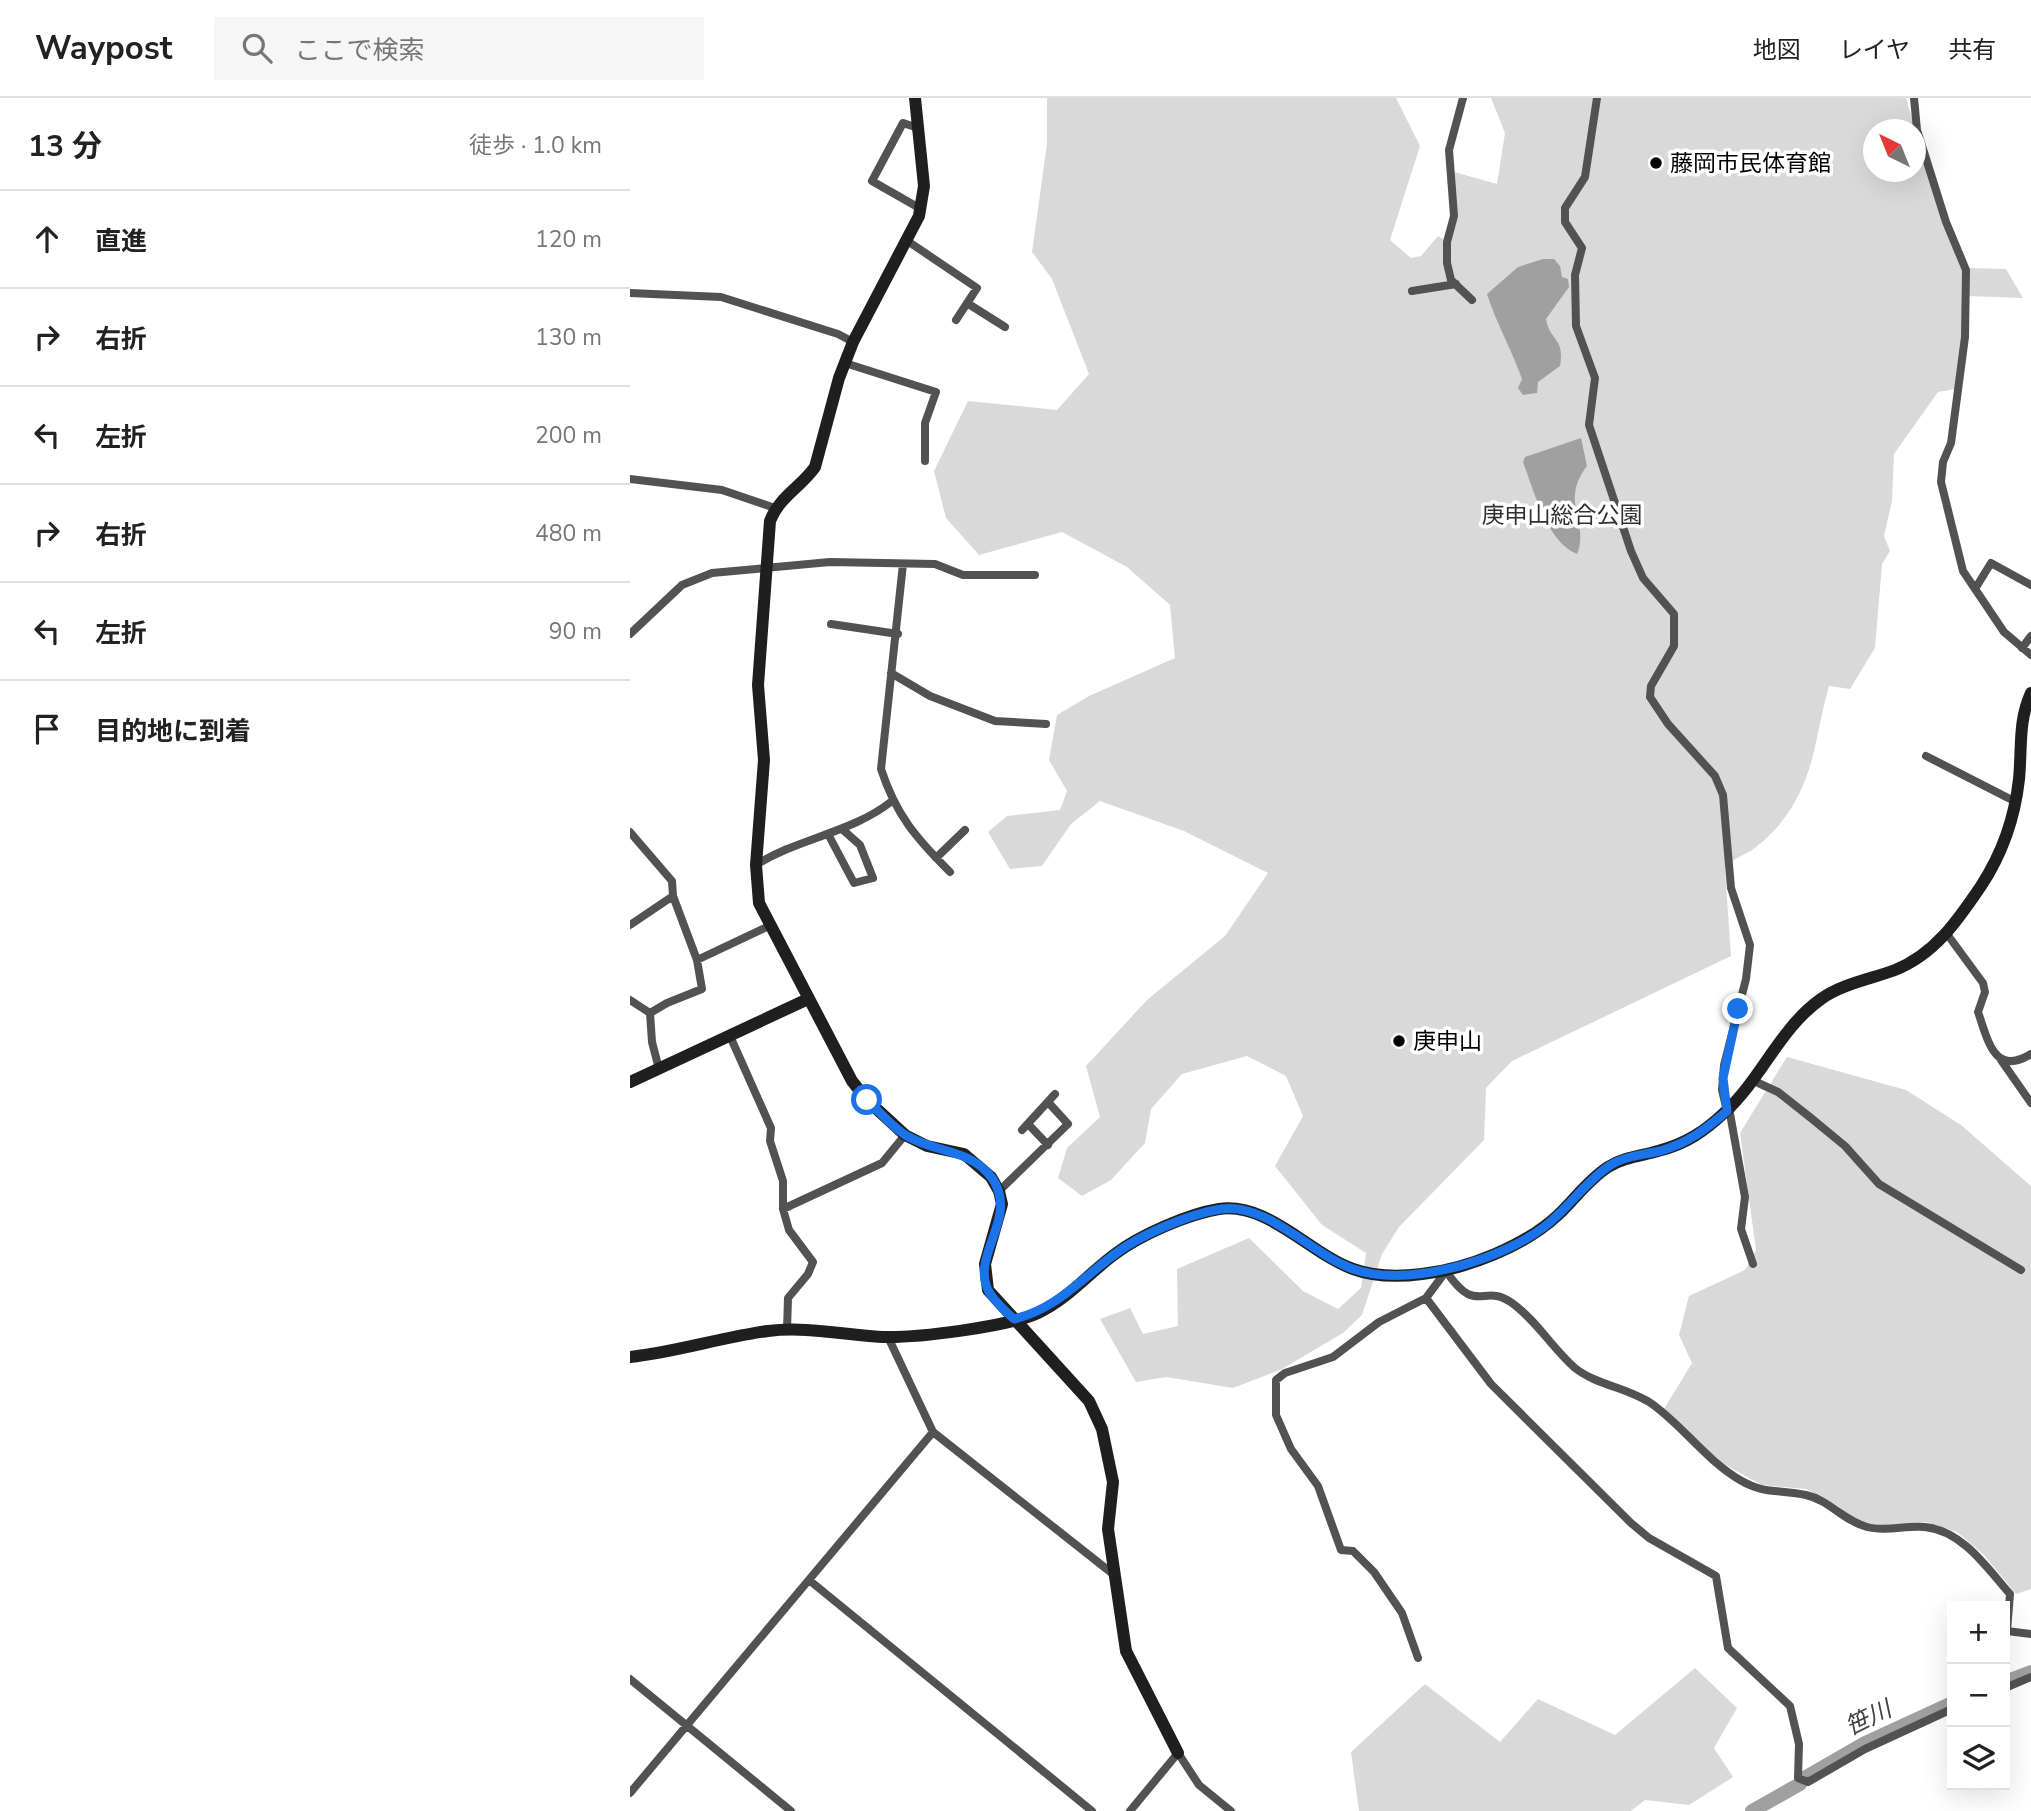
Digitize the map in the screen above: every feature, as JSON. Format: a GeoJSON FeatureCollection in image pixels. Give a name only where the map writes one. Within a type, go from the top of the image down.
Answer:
{"type":"FeatureCollection","features":[{"type":"Feature","properties":{"kind":"street"},"geometry":{"type":"LineString","coordinates":[[915,98],[924,186],[920,209],[853,342],[815,467],[775,508],[768,532],[758,685],[764,785],[756,865],[758,903],[852,1081],[867,1100],[905,1135],[927,1146],[964,1154],[991,1177],[999,1191],[1002,1204],[984,1275],[988,1290],[1089,1401],[1102,1429],[1113,1482],[1108,1529],[1126,1651],[1178,1754],[1199,1785],[1231,1811]]}},
{"type":"Feature","properties":{"kind":"street"},"geometry":{"type":"LineString","coordinates":[[1463,98],[1449,159],[1454,216],[1447,242],[1447,263],[1451,280],[1472,300]]}},
{"type":"Feature","properties":{"kind":"street"},"geometry":{"type":"LineString","coordinates":[[1597,98],[1585,177],[1565,208],[1565,222],[1582,248],[1575,275],[1576,326],[1595,378],[1589,425],[1631,551],[1643,578],[1674,614],[1674,646],[1651,686],[1650,698],[1668,724],[1715,776],[1723,795],[1731,888],[1750,945],[1746,979],[1724,1065],[1722,1090],[1745,1197],[1741,1228],[1753,1264]]}},
{"type":"Feature","properties":{"kind":"street"},"geometry":{"type":"LineString","coordinates":[[1914,98],[1917,130],[1946,222],[1966,270],[1965,337],[1952,434],[1943,462],[1941,482],[1963,571],[2004,632],[2031,655]]}},
{"type":"Feature","properties":{"kind":"street"},"geometry":{"type":"LineString","coordinates":[[918,128],[903,123],[872,181],[920,209]]}},
{"type":"Feature","properties":{"kind":"street"},"geometry":{"type":"LineString","coordinates":[[906,240],[977,288],[956,320]]}},
{"type":"Feature","properties":{"kind":"street"},"geometry":{"type":"LineString","coordinates":[[1412,291],[1456,285]]}},
{"type":"Feature","properties":{"kind":"street"},"geometry":{"type":"LineString","coordinates":[[630,293],[721,297],[838,334],[853,342]]}},
{"type":"Feature","properties":{"kind":"street"},"geometry":{"type":"LineString","coordinates":[[967,303],[1005,327]]}},
{"type":"Feature","properties":{"kind":"street"},"geometry":{"type":"LineString","coordinates":[[845,363],[936,392],[925,424],[925,461]]}},
{"type":"Feature","properties":{"kind":"street"},"geometry":{"type":"LineString","coordinates":[[630,479],[722,490],[775,508]]}},
{"type":"Feature","properties":{"kind":"street"},"geometry":{"type":"LineString","coordinates":[[630,634],[688,582],[712,573],[830,562],[935,564],[963,575],[1035,575]]}},
{"type":"Feature","properties":{"kind":"street"},"geometry":{"type":"LineString","coordinates":[[1975,589],[1991,563],[2031,585]]}},
{"type":"Feature","properties":{"kind":"street"},"geometry":{"type":"LineString","coordinates":[[903,564],[898,634],[881,751],[881,769],[892,801],[914,836],[950,872]]}},
{"type":"Feature","properties":{"kind":"street"},"geometry":{"type":"LineString","coordinates":[[831,624],[898,634]]}},
{"type":"Feature","properties":{"kind":"street"},"geometry":{"type":"LineString","coordinates":[[2022,648],[2031,636]]}},
{"type":"Feature","properties":{"kind":"street"},"geometry":{"type":"LineString","coordinates":[[891,673],[930,696],[995,721],[1046,724]]}},
{"type":"Feature","properties":{"kind":"street"},"geometry":{"type":"LineString","coordinates":[[630,1357],[787,1330],[888,1337],[970,1328],[1014,1319],[1037,1313],[1056,1301],[1134,1241],[1222,1209],[1241,1208],[1353,1269],[1382,1276],[1446,1271],[1541,1229],[1593,1178],[1611,1165],[1683,1144],[1699,1135],[1728,1110],[1755,1081],[1787,1030],[1825,996],[1899,968],[1927,952],[1947,934],[1984,881],[2002,846],[2016,802],[2023,710],[2031,693]]}},
{"type":"Feature","properties":{"kind":"street"},"geometry":{"type":"LineString","coordinates":[[1926,755],[2016,802]]}},
{"type":"Feature","properties":{"kind":"street"},"geometry":{"type":"LineString","coordinates":[[756,865],[769,857],[842,829],[892,801]]}},
{"type":"Feature","properties":{"kind":"street"},"geometry":{"type":"LineString","coordinates":[[828,834],[854,883],[873,878],[860,845],[842,829]]}},
{"type":"Feature","properties":{"kind":"street"},"geometry":{"type":"LineString","coordinates":[[936,858],[965,830]]}},
{"type":"Feature","properties":{"kind":"street"},"geometry":{"type":"LineString","coordinates":[[630,832],[634,840],[665,870],[672,881],[673,896],[697,960],[702,989],[650,1013]]}},
{"type":"Feature","properties":{"kind":"street"},"geometry":{"type":"LineString","coordinates":[[630,925],[673,896]]}},
{"type":"Feature","properties":{"kind":"street"},"geometry":{"type":"LineString","coordinates":[[697,960],[769,926]]}},
{"type":"Feature","properties":{"kind":"street"},"geometry":{"type":"LineString","coordinates":[[1947,934],[1983,983],[1985,992],[1978,1013],[1993,1054],[2001,1060],[2031,1103]]}},
{"type":"Feature","properties":{"kind":"street"},"geometry":{"type":"LineString","coordinates":[[630,1083],[808,999]]}},
{"type":"Feature","properties":{"kind":"street"},"geometry":{"type":"LineString","coordinates":[[630,1000],[650,1013]]}},
{"type":"Feature","properties":{"kind":"street"},"geometry":{"type":"LineString","coordinates":[[650,1013],[652,1042],[659,1069]]}},
{"type":"Feature","properties":{"kind":"street"},"geometry":{"type":"LineString","coordinates":[[1968,1015],[1978,1013]]}},
{"type":"Feature","properties":{"kind":"street"},"geometry":{"type":"LineString","coordinates":[[730,1036],[771,1128],[770,1140],[783,1181],[783,1209],[789,1230],[813,1262],[808,1274],[789,1294],[787,1330]]}},
{"type":"Feature","properties":{"kind":"street"},"geometry":{"type":"LineString","coordinates":[[2001,1060],[2016,1062],[2031,1054]]}},
{"type":"Feature","properties":{"kind":"street"},"geometry":{"type":"LineString","coordinates":[[1755,1081],[1778,1092],[1820,1125],[1845,1146],[1879,1184],[2021,1270]]}},
{"type":"Feature","properties":{"kind":"street"},"geometry":{"type":"LineString","coordinates":[[1048,1145],[1026,1128],[1055,1094]]}},
{"type":"Feature","properties":{"kind":"street"},"geometry":{"type":"LineString","coordinates":[[999,1191],[1068,1124],[1048,1102]]}},
{"type":"Feature","properties":{"kind":"street"},"geometry":{"type":"LineString","coordinates":[[783,1209],[882,1163],[905,1135]]}},
{"type":"Feature","properties":{"kind":"street"},"geometry":{"type":"LineString","coordinates":[[1418,1658],[1408,1626],[1393,1598],[1353,1551],[1341,1550],[1318,1486],[1291,1449],[1276,1415],[1276,1380],[1285,1373],[1334,1357],[1379,1322],[1426,1297],[1446,1271]]}},
{"type":"Feature","properties":{"kind":"street"},"geometry":{"type":"LineString","coordinates":[[1446,1271],[1460,1291],[1468,1297],[1500,1298],[1511,1302],[1577,1369],[1628,1390],[1653,1405],[1721,1467],[1755,1488],[1767,1492],[1806,1494],[1851,1521],[1867,1527],[1926,1527],[1952,1535],[1965,1543],[2010,1594],[2007,1632],[2031,1634]]}},
{"type":"Feature","properties":{"kind":"street"},"geometry":{"type":"LineString","coordinates":[[1426,1297],[1491,1384],[1622,1514],[1650,1538],[1716,1576],[1728,1648],[1790,1706],[1799,1744],[1798,1777],[1808,1782],[1865,1749],[1947,1711]]}},
{"type":"Feature","properties":{"kind":"street"},"geometry":{"type":"LineString","coordinates":[[888,1337],[933,1432],[1113,1574]]}},
{"type":"Feature","properties":{"kind":"street"},"geometry":{"type":"LineString","coordinates":[[630,1793],[933,1432]]}},
{"type":"Feature","properties":{"kind":"street"},"geometry":{"type":"LineString","coordinates":[[809,1580],[1093,1811]]}},
{"type":"Feature","properties":{"kind":"street"},"geometry":{"type":"LineString","coordinates":[[2010,1686],[2031,1677]]}},
{"type":"Feature","properties":{"kind":"street"},"geometry":{"type":"LineString","coordinates":[[630,1679],[791,1811]]}},
{"type":"Feature","properties":{"kind":"street"},"geometry":{"type":"LineString","coordinates":[[1130,1811],[1178,1754]]}},
{"type":"Feature","properties":{"kind":"green space","name":"庚申山総合公園"},"geometry":{"type":"Polygon","coordinates":[[[1047,98],[1396,98],[1420,146],[1390,240],[1411,258],[1421,256],[1438,236],[1444,240],[1457,218],[1454,172],[1497,184],[1505,133],[1491,98],[1906,98],[1912,119],[1863,119],[1863,182],[1926,182],[1926,160],[1964,271],[1964,331],[1955,389],[1938,392],[1894,454],[1892,501],[1884,536],[1890,551],[1882,564],[1875,648],[1850,689],[1829,686],[1812,758],[1792,807],[1765,839],[1725,869],[1731,956],[1512,1061],[1486,1088],[1484,1140],[1399,1227],[1382,1254],[1362,1315],[1343,1333],[1282,1369],[1233,1388],[1166,1377],[1136,1382],[1100,1319],[1130,1308],[1143,1334],[1178,1326],[1177,1269],[1249,1238],[1303,1291],[1338,1309],[1361,1288],[1366,1253],[1322,1225],[1275,1166],[1303,1116],[1286,1076],[1247,1056],[1182,1074],[1151,1109],[1145,1143],[1111,1180],[1082,1196],[1058,1178],[1067,1148],[1100,1117],[1086,1066],[1147,1000],[1225,936],[1268,873],[1184,831],[1100,801],[1071,824],[1042,866],[1010,869],[988,832],[1007,816],[1060,810],[1067,791],[1049,760],[1057,715],[1089,696],[1175,658],[1170,605],[1127,567],[1062,532],[979,555],[946,518],[934,471],[968,401],[1057,410],[1089,374],[1052,279],[1032,252],[1047,144],[1047,98]]]}},
{"type":"Feature","properties":{"kind":"green space"},"geometry":{"type":"Polygon","coordinates":[[[1968,268],[2006,269],[2023,298],[1968,296],[1968,268]]]}},
{"type":"Feature","properties":{"kind":"green space"},"geometry":{"type":"Polygon","coordinates":[[[1787,1057],[1906,1090],[1961,1125],[2031,1186],[2031,1589],[2016,1594],[1984,1555],[1957,1532],[1926,1522],[1890,1526],[1859,1524],[1838,1506],[1806,1489],[1762,1485],[1722,1463],[1664,1409],[1692,1363],[1679,1335],[1689,1296],[1745,1270],[1756,1250],[1740,1133],[1787,1057]]]}},
{"type":"Feature","properties":{"kind":"green space"},"geometry":{"type":"Polygon","coordinates":[[[1695,1668],[1737,1708],[1714,1748],[1733,1777],[1689,1805],[1645,1800],[1631,1811],[1359,1811],[1351,1752],[1425,1684],[1500,1742],[1538,1699],[1615,1735],[1695,1668]]]}},
{"type":"Feature","properties":{"kind":"shaded area"},"geometry":{"type":"Polygon","coordinates":[[[1543,259],[1554,259],[1560,266],[1562,277],[1568,279],[1569,287],[1546,319],[1559,344],[1560,366],[1538,382],[1537,393],[1523,395],[1518,388],[1522,379],[1487,294],[1518,267],[1543,259]]]}},
{"type":"Feature","properties":{"kind":"shaded area"},"geometry":{"type":"Polygon","coordinates":[[[1581,438],[1587,466],[1575,491],[1580,532],[1577,554],[1557,539],[1537,501],[1523,462],[1525,457],[1581,438]]]}},
{"type":"Feature","properties":{"kind":"waterway","name":"笹川"},"geometry":{"type":"LineString","coordinates":[[2010,1680],[2031,1672]]}},
{"type":"Feature","properties":{"kind":"waterway","name":"笹川"},"geometry":{"type":"LineString","coordinates":[[1806,1777],[1865,1743],[1947,1705]]}},
{"type":"Feature","properties":{"kind":"waterway","name":"笹川"},"geometry":{"type":"LineString","coordinates":[[1752,1811],[1800,1784]]}},
{"type":"Feature","properties":{"kind":"place","name":"藤岡市民体育館"},"geometry":{"type":"Point","coordinates":[1656,163]}},
{"type":"Feature","properties":{"kind":"place","name":"庚申山"},"geometry":{"type":"Point","coordinates":[1399,1041]}},
{"type":"Feature","properties":{"kind":"route"},"geometry":{"type":"LineString","coordinates":[[867,1100],[905,1135],[927,1146],[964,1154],[991,1177],[999,1191],[1002,1204],[984,1275],[988,1290],[1014,1319],[1037,1313],[1076,1288],[1113,1255],[1134,1241],[1204,1213],[1222,1209],[1241,1208],[1353,1269],[1382,1276],[1446,1271],[1505,1248],[1541,1229],[1593,1178],[1611,1165],[1629,1157],[1683,1144],[1699,1135],[1727,1111],[1722,1090],[1724,1065],[1738,1009]]}}]}
